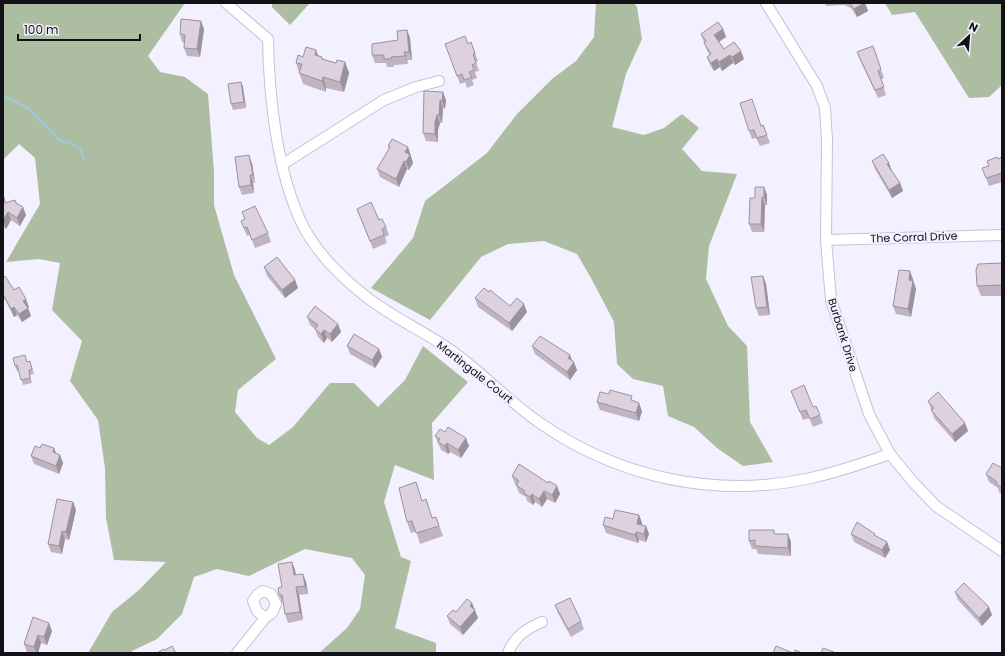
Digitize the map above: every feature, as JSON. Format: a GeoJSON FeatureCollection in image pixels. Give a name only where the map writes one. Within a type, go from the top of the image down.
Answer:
{"type":"FeatureCollection","features":[{"type":"Feature","properties":{"kind":"street","name":"Martingale Court"},"geometry":{"type":"LineString","coordinates":[[226,3],[268,39],[273,115],[291,199],[304,228],[324,257],[346,281],[366,297],[452,352],[538,422],[564,440],[591,454],[631,470],[661,478],[729,486],[769,484],[808,478],[890,454]]}},
{"type":"Feature","properties":{"kind":"street","name":"Burbank Drive"},"geometry":{"type":"LineString","coordinates":[[766,3],[817,86],[825,108],[827,140],[826,240],[831,300],[869,414],[890,454],[914,483],[936,506],[1002,551]]}},
{"type":"Feature","properties":{"kind":"street"},"geometry":{"type":"LineString","coordinates":[[283,164],[384,100],[416,87],[439,81]]}},
{"type":"Feature","properties":{"kind":"street","name":"The Corral Drive"},"geometry":{"type":"LineString","coordinates":[[826,240],[1002,235]]}},
{"type":"Feature","properties":{"kind":"street"},"geometry":{"type":"LineString","coordinates":[[237,653],[265,618]]}},
{"type":"Feature","properties":{"kind":"street"},"geometry":{"type":"LineString","coordinates":[[508,653],[517,637],[527,629],[542,622]]}},
{"type":"Feature","properties":{"kind":"green space"},"geometry":{"type":"Polygon","coordinates":[[[3,3],[185,3],[148,56],[160,72],[185,77],[208,94],[214,172],[214,205],[234,275],[276,359],[238,390],[235,412],[257,438],[269,445],[293,427],[330,383],[354,383],[378,407],[405,380],[423,346],[468,382],[432,423],[434,480],[395,465],[384,502],[401,557],[411,561],[395,628],[436,643],[436,653],[319,653],[347,628],[360,609],[365,575],[352,558],[305,549],[249,576],[217,569],[194,577],[182,614],[157,639],[132,651],[131,653],[88,653],[112,612],[139,590],[166,562],[114,560],[106,518],[105,468],[98,420],[70,381],[82,341],[52,310],[60,263],[39,259],[6,262],[40,204],[35,158],[19,144],[3,160],[3,3]]]}},
{"type":"Feature","properties":{"kind":"green space"},"geometry":{"type":"Polygon","coordinates":[[[272,3],[310,3],[290,25],[272,7],[272,3]]]}},
{"type":"Feature","properties":{"kind":"green space"},"geometry":{"type":"Polygon","coordinates":[[[596,3],[634,3],[637,7],[642,39],[626,74],[612,127],[644,135],[664,128],[682,114],[699,128],[682,149],[702,171],[737,174],[709,246],[706,279],[728,326],[747,346],[750,422],[773,462],[743,466],[717,448],[694,427],[668,416],[663,386],[633,379],[617,364],[614,322],[577,254],[544,241],[508,244],[481,257],[430,320],[371,288],[413,238],[425,201],[487,153],[517,114],[552,79],[576,61],[594,37],[596,3]]]}},
{"type":"Feature","properties":{"kind":"green space"},"geometry":{"type":"Polygon","coordinates":[[[885,3],[1002,3],[1002,85],[989,97],[969,98],[915,12],[892,15],[885,3]]]}},
{"type":"Feature","properties":{"kind":"building"},"geometry":{"type":"Polygon","coordinates":[[[850,3],[864,3],[854,9],[850,3]]]}},
{"type":"Feature","properties":{"kind":"building"},"geometry":{"type":"Polygon","coordinates":[[[181,19],[201,21],[197,49],[184,48],[185,35],[180,34],[181,19]]]}},
{"type":"Feature","properties":{"kind":"building"},"geometry":{"type":"Polygon","coordinates":[[[718,22],[723,29],[714,35],[724,49],[734,42],[741,51],[732,57],[730,55],[719,62],[717,59],[711,63],[707,57],[711,54],[704,43],[706,41],[701,34],[718,22]]]}},
{"type":"Feature","properties":{"kind":"building"},"geometry":{"type":"Polygon","coordinates":[[[407,30],[409,52],[404,52],[405,56],[384,59],[384,55],[372,55],[372,44],[398,40],[397,31],[407,30]]]}},
{"type":"Feature","properties":{"kind":"building"},"geometry":{"type":"Polygon","coordinates":[[[465,36],[468,44],[471,42],[475,53],[473,54],[476,63],[472,65],[474,70],[469,72],[472,77],[464,80],[462,74],[457,76],[445,44],[465,36]]]}},
{"type":"Feature","properties":{"kind":"building"},"geometry":{"type":"Polygon","coordinates":[[[873,46],[881,69],[878,71],[884,87],[875,90],[857,52],[873,46]]]}},
{"type":"Feature","properties":{"kind":"building"},"geometry":{"type":"Polygon","coordinates":[[[306,47],[316,50],[315,55],[322,57],[322,59],[336,63],[337,60],[345,62],[340,82],[323,77],[322,81],[299,73],[302,64],[296,63],[298,55],[303,57],[306,47]]]}},
{"type":"Feature","properties":{"kind":"building"},"geometry":{"type":"Polygon","coordinates":[[[241,82],[244,102],[231,104],[228,84],[241,82]]]}},
{"type":"Feature","properties":{"kind":"building"},"geometry":{"type":"Polygon","coordinates":[[[424,91],[443,92],[442,101],[440,100],[439,115],[437,115],[435,122],[435,134],[423,133],[424,91]]]}},
{"type":"Feature","properties":{"kind":"building"},"geometry":{"type":"Polygon","coordinates":[[[752,99],[761,126],[763,125],[767,135],[757,138],[754,130],[749,131],[740,103],[752,99]]]}},
{"type":"Feature","properties":{"kind":"building"},"geometry":{"type":"Polygon","coordinates":[[[392,139],[408,147],[405,152],[410,155],[406,162],[404,161],[396,179],[377,169],[390,147],[388,146],[392,139]]]}},
{"type":"Feature","properties":{"kind":"building"},"geometry":{"type":"Polygon","coordinates":[[[883,154],[889,163],[887,164],[900,183],[889,190],[872,161],[883,154]]]}},
{"type":"Feature","properties":{"kind":"building"},"geometry":{"type":"Polygon","coordinates":[[[249,155],[253,175],[250,175],[251,185],[239,187],[235,157],[249,155]]]}},
{"type":"Feature","properties":{"kind":"building"},"geometry":{"type":"Polygon","coordinates":[[[997,157],[998,159],[1002,157],[1002,173],[986,178],[982,168],[989,166],[987,161],[997,157]]]}},
{"type":"Feature","properties":{"kind":"building"},"geometry":{"type":"Polygon","coordinates":[[[755,187],[764,187],[761,224],[749,224],[750,198],[755,198],[755,187]]]}},
{"type":"Feature","properties":{"kind":"building"},"geometry":{"type":"Polygon","coordinates":[[[3,197],[5,203],[15,200],[16,203],[23,207],[17,218],[8,212],[3,220],[3,197]]]}},
{"type":"Feature","properties":{"kind":"building"},"geometry":{"type":"Polygon","coordinates":[[[371,202],[379,220],[382,219],[386,227],[382,229],[384,235],[370,241],[357,209],[371,202]]]}},
{"type":"Feature","properties":{"kind":"building"},"geometry":{"type":"Polygon","coordinates":[[[255,206],[268,233],[252,240],[247,227],[244,228],[241,221],[245,219],[242,212],[255,206]]]}},
{"type":"Feature","properties":{"kind":"building"},"geometry":{"type":"Polygon","coordinates":[[[277,257],[295,280],[282,290],[264,267],[277,257]]]}},
{"type":"Feature","properties":{"kind":"building"},"geometry":{"type":"Polygon","coordinates":[[[1002,263],[1002,285],[977,286],[976,270],[978,264],[1002,263]]]}},
{"type":"Feature","properties":{"kind":"building"},"geometry":{"type":"Polygon","coordinates":[[[899,270],[910,271],[909,280],[913,281],[908,309],[893,306],[899,270]]]}},
{"type":"Feature","properties":{"kind":"building"},"geometry":{"type":"Polygon","coordinates":[[[5,276],[14,290],[19,287],[26,299],[23,301],[28,308],[19,314],[14,307],[11,309],[3,294],[3,278],[5,276]]]}},
{"type":"Feature","properties":{"kind":"building"},"geometry":{"type":"Polygon","coordinates":[[[763,276],[767,307],[756,308],[751,277],[763,276]]]}},
{"type":"Feature","properties":{"kind":"building"},"geometry":{"type":"Polygon","coordinates":[[[484,288],[489,292],[490,290],[510,306],[517,298],[524,304],[509,323],[475,298],[484,288]]]}},
{"type":"Feature","properties":{"kind":"building"},"geometry":{"type":"Polygon","coordinates":[[[315,306],[338,324],[330,334],[324,330],[321,334],[315,329],[318,325],[307,317],[315,306]]]}},
{"type":"Feature","properties":{"kind":"building"},"geometry":{"type":"Polygon","coordinates":[[[354,334],[379,349],[372,360],[347,346],[354,334]]]}},
{"type":"Feature","properties":{"kind":"building"},"geometry":{"type":"Polygon","coordinates":[[[540,336],[570,355],[568,358],[574,362],[567,372],[532,346],[540,336]]]}},
{"type":"Feature","properties":{"kind":"building"},"geometry":{"type":"Polygon","coordinates":[[[25,355],[27,362],[30,361],[32,369],[29,370],[30,378],[21,380],[17,365],[15,366],[13,358],[25,355]]]}},
{"type":"Feature","properties":{"kind":"building"},"geometry":{"type":"Polygon","coordinates":[[[804,385],[813,407],[816,406],[820,415],[810,419],[806,410],[800,412],[791,391],[804,385]]]}},
{"type":"Feature","properties":{"kind":"building"},"geometry":{"type":"Polygon","coordinates":[[[610,390],[632,396],[631,400],[639,403],[636,413],[597,402],[600,392],[609,394],[610,390]]]}},
{"type":"Feature","properties":{"kind":"building"},"geometry":{"type":"Polygon","coordinates":[[[938,392],[965,423],[952,434],[931,410],[934,408],[928,401],[938,392]]]}},
{"type":"Feature","properties":{"kind":"building"},"geometry":{"type":"Polygon","coordinates":[[[448,427],[466,438],[458,450],[447,443],[445,446],[438,442],[440,439],[435,436],[440,429],[445,432],[448,427]]]}},
{"type":"Feature","properties":{"kind":"building"},"geometry":{"type":"Polygon","coordinates":[[[42,444],[54,448],[53,452],[60,455],[56,466],[31,456],[35,446],[40,448],[42,444]]]}},
{"type":"Feature","properties":{"kind":"building"},"geometry":{"type":"Polygon","coordinates":[[[993,463],[1002,468],[1002,487],[996,484],[997,482],[986,474],[993,463]]]}},
{"type":"Feature","properties":{"kind":"building"},"geometry":{"type":"Polygon","coordinates":[[[519,464],[548,483],[549,481],[557,486],[552,495],[544,491],[539,499],[532,494],[530,497],[524,493],[525,491],[516,485],[519,481],[512,476],[519,464]]]}},
{"type":"Feature","properties":{"kind":"building"},"geometry":{"type":"Polygon","coordinates":[[[416,482],[422,501],[426,499],[432,518],[436,517],[439,526],[416,533],[412,521],[407,522],[399,488],[416,482]]]}},
{"type":"Feature","properties":{"kind":"building"},"geometry":{"type":"Polygon","coordinates":[[[57,499],[73,502],[66,532],[62,531],[59,546],[48,544],[57,499]]]}},
{"type":"Feature","properties":{"kind":"building"},"geometry":{"type":"Polygon","coordinates":[[[615,510],[639,515],[637,524],[646,526],[644,534],[636,532],[635,535],[603,525],[605,517],[613,519],[615,510]]]}},
{"type":"Feature","properties":{"kind":"building"},"geometry":{"type":"Polygon","coordinates":[[[857,522],[875,534],[874,535],[887,542],[882,550],[851,534],[857,522]]]}},
{"type":"Feature","properties":{"kind":"building"},"geometry":{"type":"Polygon","coordinates":[[[749,530],[774,530],[774,534],[788,534],[788,548],[755,546],[755,540],[749,541],[749,530]]]}},
{"type":"Feature","properties":{"kind":"building"},"geometry":{"type":"Polygon","coordinates":[[[292,562],[294,575],[303,574],[305,586],[296,587],[300,612],[285,614],[282,595],[279,595],[278,588],[282,587],[278,564],[292,562]]]}},
{"type":"Feature","properties":{"kind":"building"},"geometry":{"type":"Polygon","coordinates":[[[964,583],[989,607],[979,618],[955,592],[964,583]]]}},
{"type":"Feature","properties":{"kind":"building"},"geometry":{"type":"Polygon","coordinates":[[[570,598],[581,621],[568,629],[555,605],[570,598]]]}},
{"type":"Feature","properties":{"kind":"building"},"geometry":{"type":"Polygon","coordinates":[[[467,599],[472,603],[470,606],[475,610],[460,627],[447,616],[453,610],[456,612],[467,599]]]}},
{"type":"Feature","properties":{"kind":"building"},"geometry":{"type":"Polygon","coordinates":[[[33,617],[49,623],[44,637],[38,635],[34,647],[24,644],[33,617]]]}},
{"type":"Feature","properties":{"kind":"building"},"geometry":{"type":"Polygon","coordinates":[[[172,646],[176,653],[157,653],[164,649],[165,650],[172,646]]]}},
{"type":"Feature","properties":{"kind":"building"},"geometry":{"type":"Polygon","coordinates":[[[776,646],[793,653],[773,653],[776,646]]]}},
{"type":"Feature","properties":{"kind":"building"},"geometry":{"type":"Polygon","coordinates":[[[823,648],[834,652],[821,653],[823,648]]]}},
{"type":"Feature","properties":{"kind":"building"},"geometry":{"type":"Polygon","coordinates":[[[795,650],[802,653],[794,653],[795,650]]]}},
{"type":"Feature","properties":{"kind":"waterway"},"geometry":{"type":"LineString","coordinates":[[3,96],[28,108],[61,141],[71,143],[80,149],[84,159]]}}]}
